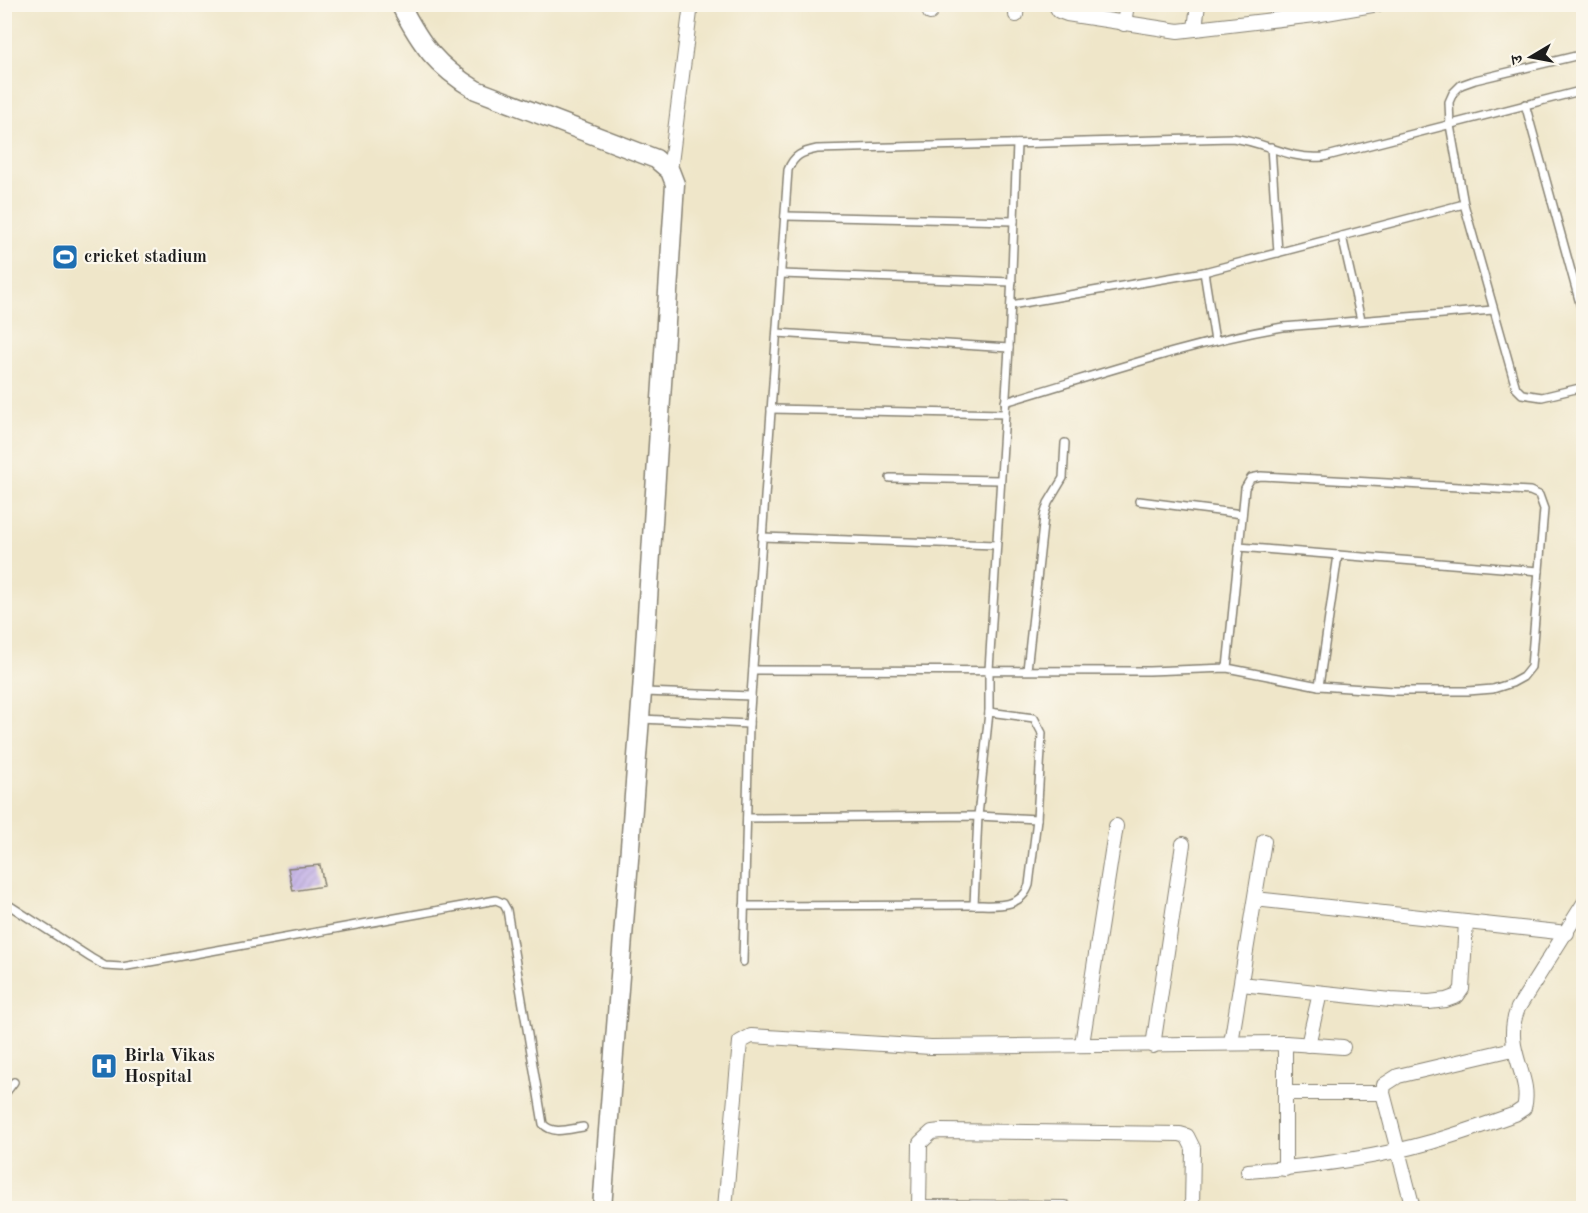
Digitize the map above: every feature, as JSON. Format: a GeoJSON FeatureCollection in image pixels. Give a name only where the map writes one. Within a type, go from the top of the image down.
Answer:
{"type":"FeatureCollection","features":[{"type":"Feature","properties":{"kind":"street"},"geometry":{"type":"LineString","coordinates":[[400,4],[418,40],[450,75],[476,90],[656,159],[670,171]]}},
{"type":"Feature","properties":{"kind":"street"},"geometry":{"type":"LineString","coordinates":[[602,1209],[642,692],[675,184],[670,171],[691,4]]}},
{"type":"Feature","properties":{"kind":"street"},"geometry":{"type":"LineString","coordinates":[[1055,4],[1059,10],[1067,14],[1178,31],[1317,10],[1378,4]]}},
{"type":"Feature","properties":{"kind":"street"},"geometry":{"type":"LineString","coordinates":[[1124,24],[1127,4]]}},
{"type":"Feature","properties":{"kind":"street"},"geometry":{"type":"LineString","coordinates":[[1195,29],[1198,4]]}},
{"type":"Feature","properties":{"kind":"street"},"geometry":{"type":"LineString","coordinates":[[1082,1044],[1116,826]]}},
{"type":"Feature","properties":{"kind":"street"},"geometry":{"type":"LineString","coordinates":[[1231,1044],[1264,841]]}},
{"type":"Feature","properties":{"kind":"street"},"geometry":{"type":"LineString","coordinates":[[1153,1046],[1183,844]]}},
{"type":"Feature","properties":{"kind":"street"},"geometry":{"type":"LineString","coordinates":[[1255,899],[1567,933]]}},
{"type":"Feature","properties":{"kind":"street"},"geometry":{"type":"LineString","coordinates":[[1248,1172],[1285,1169],[1396,1150],[1440,1139],[1515,1114],[1524,1108],[1527,1099],[1513,1049],[1512,1022],[1518,1008],[1584,903]]}},
{"type":"Feature","properties":{"kind":"street"},"geometry":{"type":"LineString","coordinates":[[1241,984],[1429,1002],[1457,996],[1462,989],[1464,978],[1466,922]]}},
{"type":"Feature","properties":{"kind":"street"},"geometry":{"type":"LineString","coordinates":[[1308,1045],[1320,993]]}},
{"type":"Feature","properties":{"kind":"street"},"geometry":{"type":"LineString","coordinates":[[725,1209],[740,1042],[751,1036],[930,1047],[1285,1043],[1343,1047]]}},
{"type":"Feature","properties":{"kind":"street"},"geometry":{"type":"LineString","coordinates":[[1285,1043],[1285,1169]]}},
{"type":"Feature","properties":{"kind":"street"},"geometry":{"type":"LineString","coordinates":[[1413,1209],[1396,1150],[1383,1094],[1384,1085],[1398,1076],[1513,1049]]}},
{"type":"Feature","properties":{"kind":"street"},"geometry":{"type":"LineString","coordinates":[[1285,1093],[1383,1094]]}},
{"type":"Feature","properties":{"kind":"street"},"geometry":{"type":"LineString","coordinates":[[1065,1209],[920,1208],[920,1143],[932,1132],[1180,1134],[1187,1136],[1193,1148],[1192,1209]]}},
{"type":"Feature","properties":{"kind":"lane"},"geometry":{"type":"LineString","coordinates":[[1584,54],[1461,85],[1449,102],[1450,125],[1464,204],[1516,388],[1522,394],[1542,397],[1584,387]]}},
{"type":"Feature","properties":{"kind":"lane"},"geometry":{"type":"LineString","coordinates":[[743,962],[749,724],[788,170],[793,158],[803,152],[1232,138],[1255,140],[1292,156],[1323,157],[1584,90]]}},
{"type":"Feature","properties":{"kind":"lane"},"geometry":{"type":"LineString","coordinates":[[1525,104],[1584,318]]}},
{"type":"Feature","properties":{"kind":"lane"},"geometry":{"type":"LineString","coordinates":[[974,905],[978,816],[989,712],[988,669],[1009,348],[1017,144]]}},
{"type":"Feature","properties":{"kind":"lane"},"geometry":{"type":"LineString","coordinates":[[1271,147],[1278,253]]}},
{"type":"Feature","properties":{"kind":"lane"},"geometry":{"type":"LineString","coordinates":[[1011,305],[1204,273],[1464,204]]}},
{"type":"Feature","properties":{"kind":"lane"},"geometry":{"type":"LineString","coordinates":[[785,216],[1014,221]]}},
{"type":"Feature","properties":{"kind":"lane"},"geometry":{"type":"LineString","coordinates":[[1342,236],[1361,320]]}},
{"type":"Feature","properties":{"kind":"lane"},"geometry":{"type":"LineString","coordinates":[[1204,273],[1215,340]]}},
{"type":"Feature","properties":{"kind":"lane"},"geometry":{"type":"LineString","coordinates":[[781,274],[1012,282]]}},
{"type":"Feature","properties":{"kind":"lane"},"geometry":{"type":"LineString","coordinates":[[1005,402],[1215,340],[1283,327],[1493,310]]}},
{"type":"Feature","properties":{"kind":"lane"},"geometry":{"type":"LineString","coordinates":[[777,333],[1009,348]]}},
{"type":"Feature","properties":{"kind":"lane"},"geometry":{"type":"LineString","coordinates":[[771,409],[1005,414]]}},
{"type":"Feature","properties":{"kind":"lane"},"geometry":{"type":"LineString","coordinates":[[1027,670],[1044,516],[1048,503],[1062,478],[1065,443]]}},
{"type":"Feature","properties":{"kind":"lane"},"geometry":{"type":"LineString","coordinates":[[753,670],[1227,668],[1319,686],[1394,691],[1493,689],[1523,677],[1531,667],[1544,509],[1539,495],[1530,491],[1261,476],[1251,478],[1245,488],[1227,668]]}},
{"type":"Feature","properties":{"kind":"lane"},"geometry":{"type":"LineString","coordinates":[[890,478],[1000,480]]}},
{"type":"Feature","properties":{"kind":"lane"},"geometry":{"type":"LineString","coordinates":[[1139,501],[1242,514]]}},
{"type":"Feature","properties":{"kind":"lane"},"geometry":{"type":"LineString","coordinates":[[762,537],[996,544]]}},
{"type":"Feature","properties":{"kind":"lane"},"geometry":{"type":"LineString","coordinates":[[1239,547],[1539,571]]}},
{"type":"Feature","properties":{"kind":"lane"},"geometry":{"type":"LineString","coordinates":[[1319,686],[1338,555]]}},
{"type":"Feature","properties":{"kind":"lane"},"geometry":{"type":"LineString","coordinates":[[642,692],[752,696]]}},
{"type":"Feature","properties":{"kind":"lane"},"geometry":{"type":"LineString","coordinates":[[744,906],[1007,904],[1026,894],[1037,819],[1042,734],[1034,718],[989,712]]}},
{"type":"Feature","properties":{"kind":"lane"},"geometry":{"type":"LineString","coordinates":[[640,719],[749,724]]}},
{"type":"Feature","properties":{"kind":"lane"},"geometry":{"type":"LineString","coordinates":[[747,818],[978,816],[1037,819]]}},
{"type":"Feature","properties":{"kind":"lane"},"geometry":{"type":"LineString","coordinates":[[4,902],[105,966],[122,967],[496,900],[503,903],[507,910],[543,1124],[555,1131],[583,1127]]}},
{"type":"Feature","properties":{"kind":"lane"},"geometry":{"type":"LineString","coordinates":[[4,1095],[14,1082]]}},
{"type":"Feature","properties":{"kind":"building"},"geometry":{"type":"Polygon","coordinates":[[[320,865],[324,886],[293,891],[288,868],[320,865]]]}},
{"type":"Feature","properties":{"kind":"place","name":"cricket stadium"},"geometry":{"type":"Point","coordinates":[65,257]}},
{"type":"Feature","properties":{"kind":"place","name":"Birla Vikas Hospital"},"geometry":{"type":"Point","coordinates":[104,1066]}}]}
